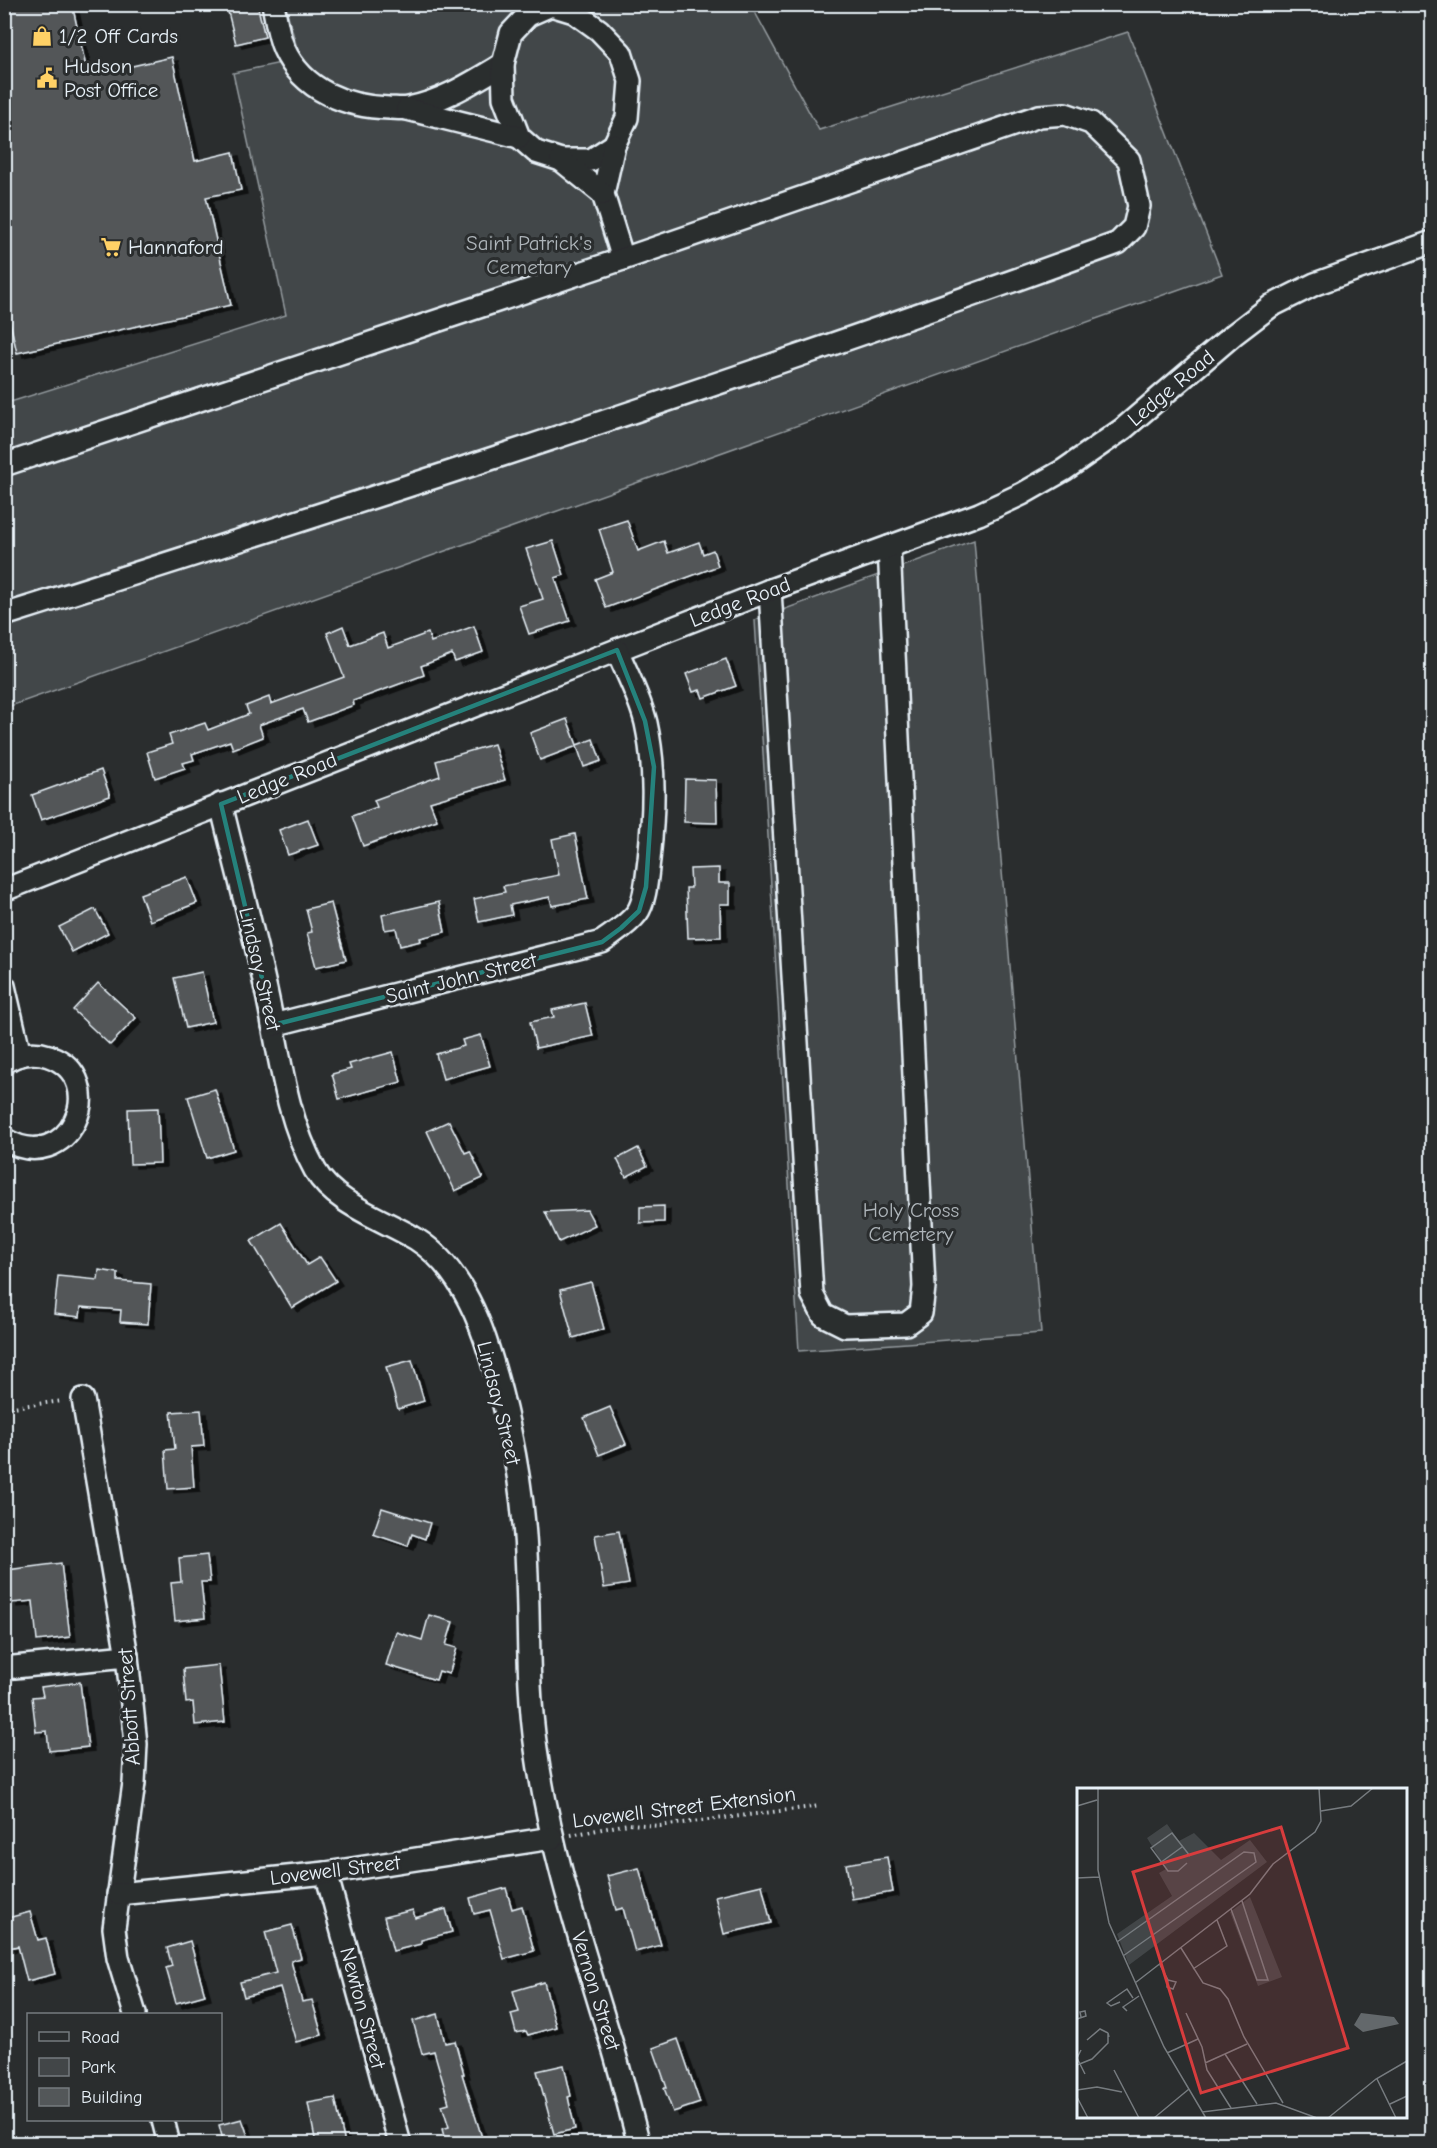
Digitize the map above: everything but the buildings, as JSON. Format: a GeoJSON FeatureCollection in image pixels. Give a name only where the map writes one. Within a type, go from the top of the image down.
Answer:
{"type":"FeatureCollection","features":[{"type":"Feature","properties":{"kind":"street"},"geometry":{"type":"LineString","coordinates":[[273,4],[284,49],[299,72],[314,86],[332,97],[351,104],[376,108],[407,108],[519,137],[537,152],[561,160],[591,160],[614,145]]}},
{"type":"Feature","properties":{"kind":"street"},"geometry":{"type":"LineString","coordinates":[[519,137],[504,98],[503,64],[511,33],[527,10],[551,5],[574,12],[599,30],[621,53],[630,81],[627,118],[614,145],[603,194],[623,259]]}},
{"type":"Feature","properties":{"kind":"street"},"geometry":{"type":"LineString","coordinates":[[407,108],[446,96],[503,64]]}},
{"type":"Feature","properties":{"kind":"street"},"geometry":{"type":"LineString","coordinates":[[4,465],[623,259],[1039,116],[1065,114],[1091,123],[1129,160],[1139,206],[1134,227],[1118,243],[910,319],[373,499],[4,615]]}},
{"type":"Feature","properties":{"kind":"street"},"geometry":{"type":"LineString","coordinates":[[561,160],[603,194]]}},
{"type":"Feature","properties":{"kind":"street","name":"Ledge Road"},"geometry":{"type":"LineString","coordinates":[[4,890],[770,590],[979,514],[1022,494],[1064,470],[1123,429],[1233,335],[1272,306],[1315,284],[1432,242]]}},
{"type":"Feature","properties":{"kind":"street"},"geometry":{"type":"LineString","coordinates":[[770,590],[812,1294],[823,1314],[845,1326],[906,1324],[921,1313],[924,1287],[889,547]]}},
{"type":"Feature","properties":{"kind":"street","name":"Saint John Street"},"geometry":{"type":"LineString","coordinates":[[273,1025],[602,942],[639,911],[646,887],[653,814],[654,767],[645,722],[617,650]]}},
{"type":"Feature","properties":{"kind":"street","name":"Lindsay Street"},"geometry":{"type":"LineString","coordinates":[[221,804],[264,981],[284,1084],[298,1128],[317,1173],[333,1190],[352,1204],[416,1239],[436,1254],[452,1272],[484,1336],[501,1394],[524,1523],[535,1743],[552,1838]]}},
{"type":"Feature","properties":{"kind":"street"},"geometry":{"type":"LineString","coordinates":[[4,986],[12,1059],[42,1054],[62,1063],[76,1080],[80,1091],[80,1113],[69,1132],[51,1145],[28,1148],[16,1146],[4,1139]]}},
{"type":"Feature","properties":{"kind":"street","name":"Abbott Street"},"geometry":{"type":"LineString","coordinates":[[83,1399],[127,1656],[136,1744],[134,1783],[114,1928],[118,1958],[135,2013]]}},
{"type":"Feature","properties":{"kind":"street"},"geometry":{"type":"LineString","coordinates":[[4,1668],[127,1656]]}},
{"type":"Feature","properties":{"kind":"street","name":"Lovewell Street"},"geometry":{"type":"LineString","coordinates":[[118,1894],[326,1873],[552,1838]]}},
{"type":"Feature","properties":{"kind":"street","name":"Vernon Street"},"geometry":{"type":"LineString","coordinates":[[552,1838],[585,1961],[611,2040],[639,2144]]}},
{"type":"Feature","properties":{"kind":"street","name":"Newton Street"},"geometry":{"type":"LineString","coordinates":[[326,1873],[400,2144]]}},
{"type":"Feature","properties":{"kind":"street"},"geometry":{"type":"LineString","coordinates":[[163,2121],[169,2144]]}},
{"type":"Feature","properties":{"kind":"path"},"geometry":{"type":"LineString","coordinates":[[4,1408],[83,1399]]}},
{"type":"Feature","properties":{"kind":"path","name":"Lovewell Street Extension"},"geometry":{"type":"LineString","coordinates":[[552,1838],[628,1824],[660,1826],[819,1806]]}},
{"type":"Feature","properties":{"kind":"highlighted area"},"geometry":{"type":"Polygon","coordinates":[[[617,650],[645,721],[654,767],[646,887],[639,911],[602,942],[273,1025],[221,804],[617,650]]]}},
{"type":"Feature","properties":{"kind":"green space","name":"Saint Patrick's Cemetary"},"geometry":{"type":"Polygon","coordinates":[[[285,5],[751,5],[819,130],[1128,32],[1222,274],[5,708],[4,404],[286,315],[233,73],[300,59],[285,5]]]}},
{"type":"Feature","properties":{"kind":"green space","name":"Holy Cross Cemetery"},"geometry":{"type":"Polygon","coordinates":[[[974,540],[1041,1333],[799,1351],[755,620],[974,540]]]}},
{"type":"Feature","properties":{"kind":"place","name":"1/2 Off Cards"},"geometry":{"type":"Point","coordinates":[42,36]}},
{"type":"Feature","properties":{"kind":"place","name":"Hudson Post Office"},"geometry":{"type":"Point","coordinates":[47,78]}},
{"type":"Feature","properties":{"kind":"place","name":"Hannaford"},"geometry":{"type":"Point","coordinates":[111,247]}}]}
